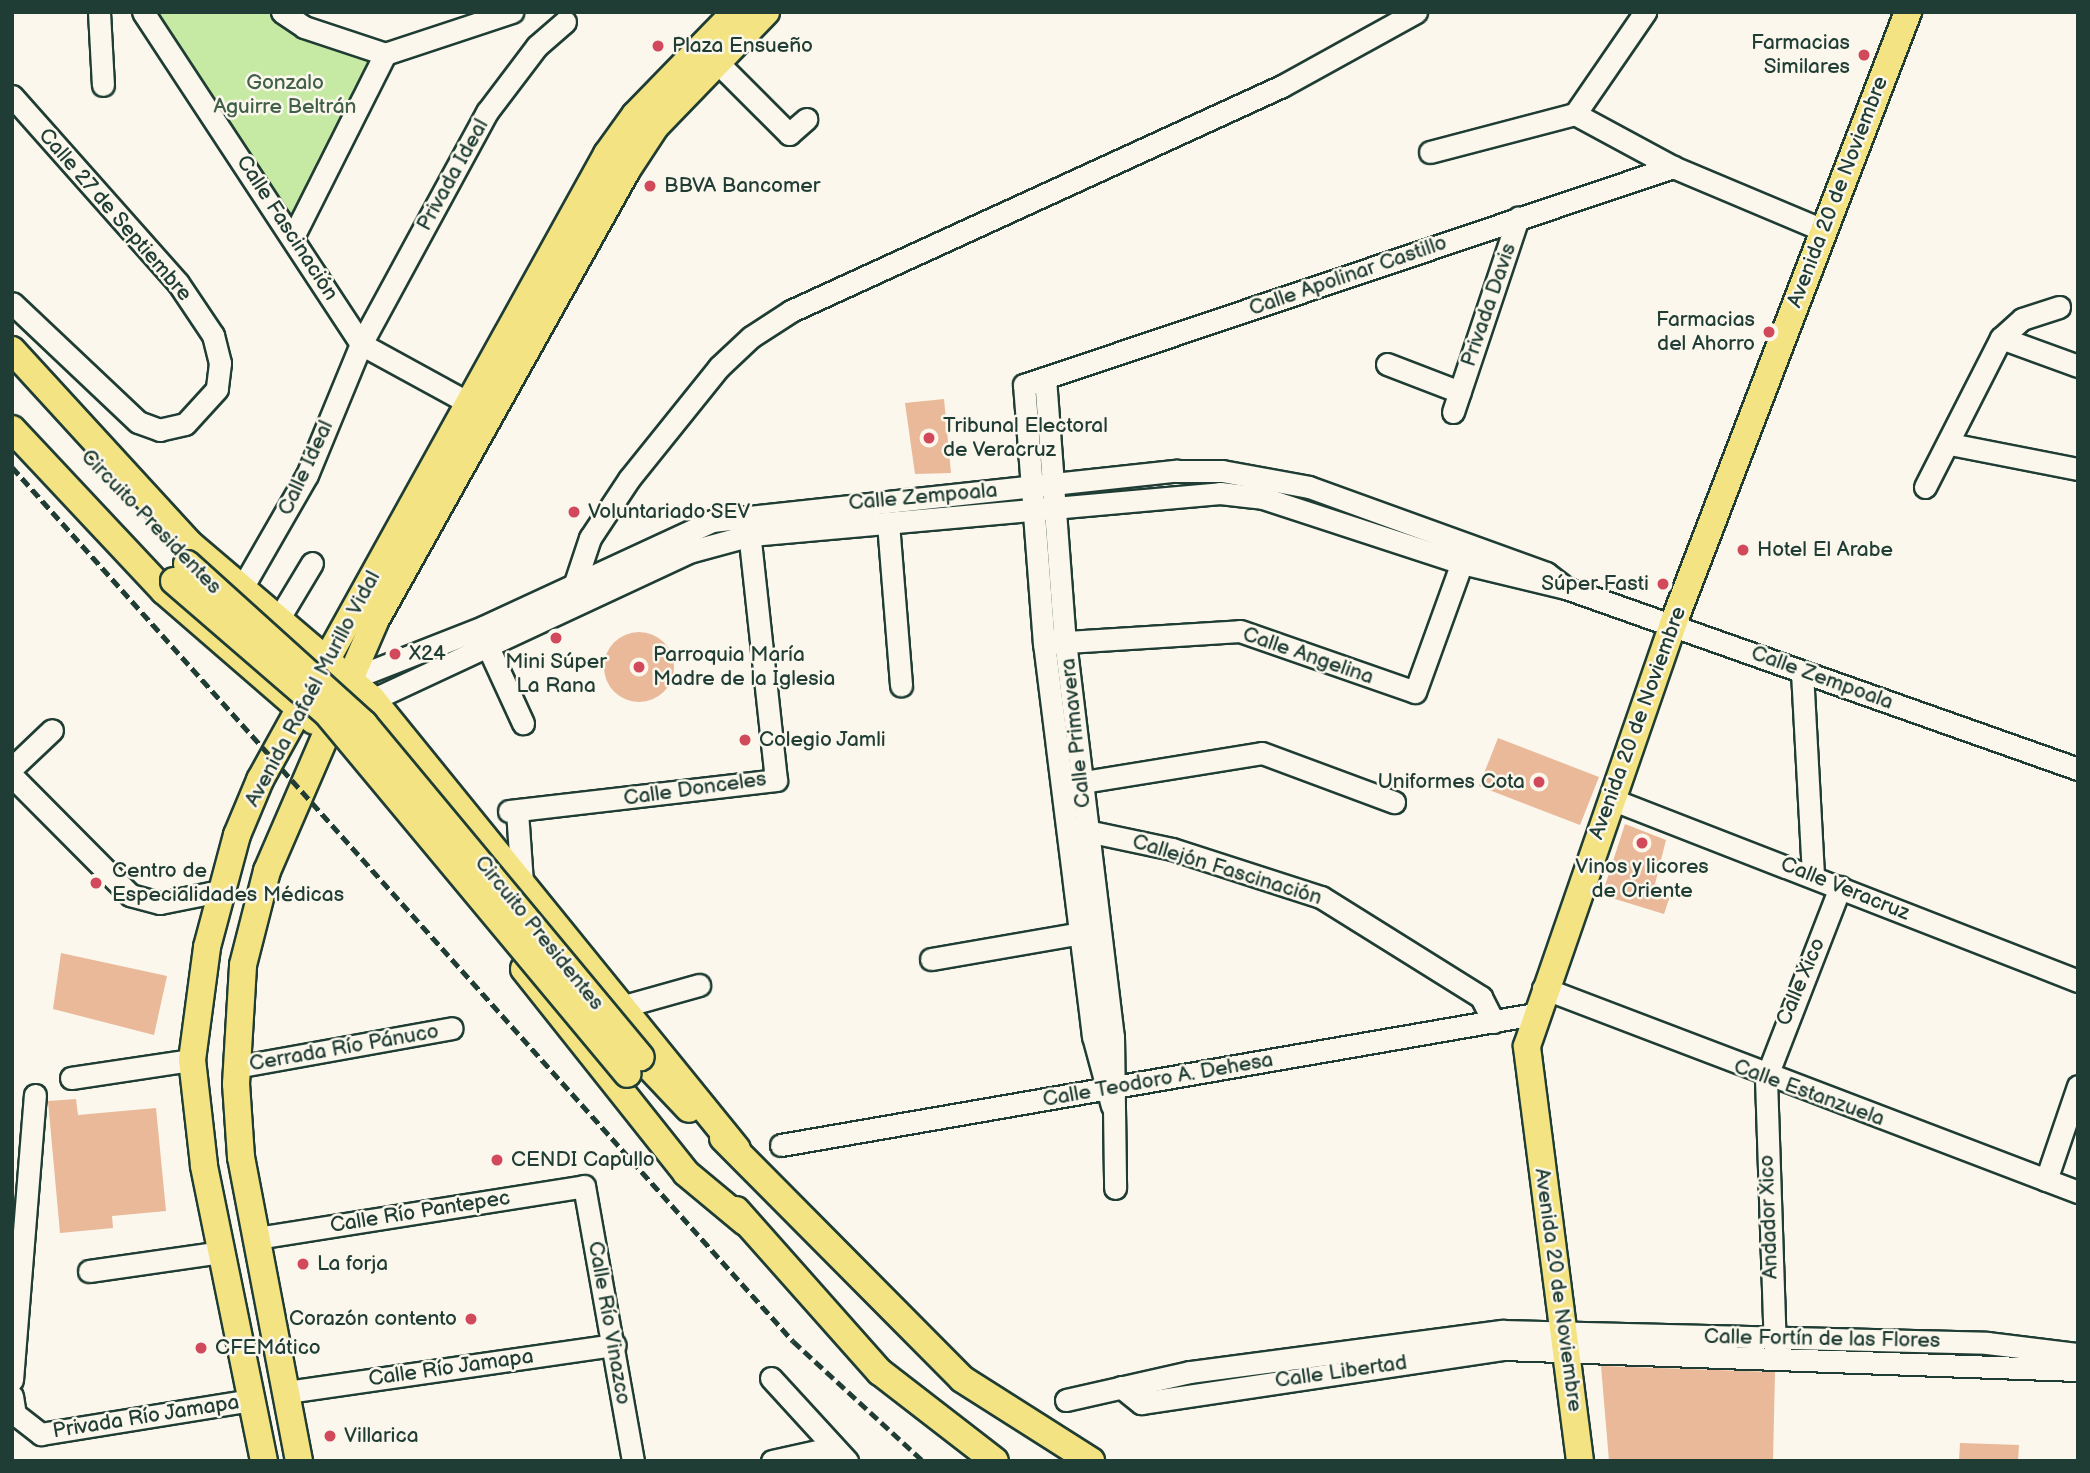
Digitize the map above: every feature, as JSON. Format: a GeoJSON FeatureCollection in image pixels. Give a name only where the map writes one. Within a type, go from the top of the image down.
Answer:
{"type":"FeatureCollection","features":[{"type":"Feature","properties":{"kind":"main road","name":"Avenida Rafaél Murillo Vidal"},"geometry":{"type":"LineString","coordinates":[[299,1461],[241,1157],[236,1068],[250,932],[267,871],[350,677],[397,557],[467,402],[607,153],[635,115],[735,12]]}},
{"type":"Feature","properties":{"kind":"main road","name":"Avenida Rafaél Murillo Vidal"},"geometry":{"type":"LineString","coordinates":[[264,1461],[221,1252],[192,1060],[220,891],[260,780],[329,657],[397,557],[627,170],[655,127],[766,12]]}},
{"type":"Feature","properties":{"kind":"main road","name":"Avenida 20 de Noviembre"},"geometry":{"type":"LineString","coordinates":[[1580,1461],[1567,1340],[1529,1085],[1527,1046],[1543,988],[1673,624],[1908,12]]}},
{"type":"Feature","properties":{"kind":"main road"},"geometry":{"type":"LineString","coordinates":[[12,351],[190,544],[329,657],[372,699],[624,1006],[737,1149]]}},
{"type":"Feature","properties":{"kind":"main road","name":"Circuito Presidentes"},"geometry":{"type":"LineString","coordinates":[[12,376],[181,573]]}},
{"type":"Feature","properties":{"kind":"main road","name":"Circuito Presidentes"},"geometry":{"type":"LineString","coordinates":[[12,407],[343,730],[634,1065],[745,1222],[880,1372],[995,1461]]}},
{"type":"Feature","properties":{"kind":"main road"},"geometry":{"type":"LineString","coordinates":[[12,429],[138,566],[327,732],[421,838],[686,1173],[745,1222]]}},
{"type":"Feature","properties":{"kind":"main road"},"geometry":{"type":"LineString","coordinates":[[253,665],[276,651],[284,622]]}},
{"type":"Feature","properties":{"kind":"main road"},"geometry":{"type":"LineString","coordinates":[[421,838],[425,812],[441,803],[459,805]]}},
{"type":"Feature","properties":{"kind":"main road","name":"Circuito Presidentes"},"geometry":{"type":"LineString","coordinates":[[634,1065],[737,1149],[952,1370],[1091,1461]]}},
{"type":"Feature","properties":{"kind":"street"},"geometry":{"type":"LineString","coordinates":[[99,12],[103,85]]}},
{"type":"Feature","properties":{"kind":"street","name":"Calle Fascinación"},"geometry":{"type":"LineString","coordinates":[[143,12],[294,235],[361,344],[467,402]]}},
{"type":"Feature","properties":{"kind":"street"},"geometry":{"type":"LineString","coordinates":[[282,12],[304,27],[385,54],[472,20],[512,12]]}},
{"type":"Feature","properties":{"kind":"street"},"geometry":{"type":"LineString","coordinates":[[578,594],[590,538],[629,479],[719,367],[751,337],[791,311],[1282,86],[1416,12]]}},
{"type":"Feature","properties":{"kind":"street"},"geometry":{"type":"LineString","coordinates":[[1430,152],[1575,114],[1645,12]]}},
{"type":"Feature","properties":{"kind":"street","name":"Privada Ideal"},"geometry":{"type":"LineString","coordinates":[[361,344],[487,112],[537,46],[565,22]]}},
{"type":"Feature","properties":{"kind":"street"},"geometry":{"type":"LineString","coordinates":[[294,235],[385,54]]}},
{"type":"Feature","properties":{"kind":"street"},"geometry":{"type":"LineString","coordinates":[[717,62],[789,134],[806,119]]}},
{"type":"Feature","properties":{"kind":"street","name":"Calle 27 de Septiembre"},"geometry":{"type":"LineString","coordinates":[[12,96],[178,283],[213,335],[220,363],[217,389],[184,424],[160,429],[114,405],[12,303]]}},
{"type":"Feature","properties":{"kind":"street"},"geometry":{"type":"LineString","coordinates":[[1575,114],[1673,167],[1823,230]]}},
{"type":"Feature","properties":{"kind":"street","name":"Calle Apolinar Castillo"},"geometry":{"type":"LineString","coordinates":[[1024,385],[1673,167]]}},
{"type":"Feature","properties":{"kind":"street","name":"Privada Davis"},"geometry":{"type":"LineString","coordinates":[[1452,412],[1518,219]]}},
{"type":"Feature","properties":{"kind":"street"},"geometry":{"type":"LineString","coordinates":[[1925,487],[1950,444],[2001,338],[2036,314],[2059,307]]}},
{"type":"Feature","properties":{"kind":"street"},"geometry":{"type":"LineString","coordinates":[[2035,352],[2036,314]]}},
{"type":"Feature","properties":{"kind":"street"},"geometry":{"type":"LineString","coordinates":[[2001,338],[2078,366]]}},
{"type":"Feature","properties":{"kind":"street","name":"Calle Ideal"},"geometry":{"type":"LineString","coordinates":[[242,588],[307,475],[361,344]]}},
{"type":"Feature","properties":{"kind":"street","name":"Privada Davis"},"geometry":{"type":"LineString","coordinates":[[1387,364],[1460,392]]}},
{"type":"Feature","properties":{"kind":"street","name":"Calle Primavera"},"geometry":{"type":"LineString","coordinates":[[1045,378],[1043,486],[1035,510],[1055,642],[1072,784],[1082,933],[1111,1094]]}},
{"type":"Feature","properties":{"kind":"street","name":"Calle Primavera"},"geometry":{"type":"LineString","coordinates":[[1024,385],[1043,486],[1057,508],[1055,642]]}},
{"type":"Feature","properties":{"kind":"street"},"geometry":{"type":"LineString","coordinates":[[1950,444],[2078,469]]}},
{"type":"Feature","properties":{"kind":"street","name":"Calle Zempoala"},"geometry":{"type":"LineString","coordinates":[[327,732],[372,699],[488,647],[685,531],[747,514],[1176,471],[1272,478],[1465,554],[1673,624],[2078,769]]}},
{"type":"Feature","properties":{"kind":"street","name":"Calle Zempoala"},"geometry":{"type":"LineString","coordinates":[[301,709],[350,677],[692,551],[751,535],[1057,508],[1176,494],[1264,498],[1465,554]]}},
{"type":"Feature","properties":{"kind":"street","name":"Calle Donceles"},"geometry":{"type":"LineString","coordinates":[[522,883],[513,811],[776,780],[747,514]]}},
{"type":"Feature","properties":{"kind":"street"},"geometry":{"type":"LineString","coordinates":[[888,523],[901,685]]}},
{"type":"Feature","properties":{"kind":"street","name":"Calle Angelina"},"geometry":{"type":"LineString","coordinates":[[1055,642],[1240,631],[1415,692],[1465,554]]}},
{"type":"Feature","properties":{"kind":"street"},"geometry":{"type":"LineString","coordinates":[[284,622],[312,563]]}},
{"type":"Feature","properties":{"kind":"street"},"geometry":{"type":"LineString","coordinates":[[488,647],[523,723]]}},
{"type":"Feature","properties":{"kind":"street"},"geometry":{"type":"LineString","coordinates":[[1802,672],[1813,875]]}},
{"type":"Feature","properties":{"kind":"street"},"geometry":{"type":"LineString","coordinates":[[12,768],[52,730]]}},
{"type":"Feature","properties":{"kind":"street"},"geometry":{"type":"LineString","coordinates":[[1072,784],[1262,753],[1394,802]]}},
{"type":"Feature","properties":{"kind":"street"},"geometry":{"type":"LineString","coordinates":[[12,776],[130,895],[160,903],[220,891]]}},
{"type":"Feature","properties":{"kind":"street","name":"Calle Primavera"},"geometry":{"type":"LineString","coordinates":[[1072,784],[1087,831],[1111,1094]]}},
{"type":"Feature","properties":{"kind":"street","name":"Calle Veracruz"},"geometry":{"type":"LineString","coordinates":[[1611,799],[1813,875],[2078,982]]}},
{"type":"Feature","properties":{"kind":"street","name":"Callejón Fascinación"},"geometry":{"type":"LineString","coordinates":[[1087,831],[1172,849],[1321,897],[1481,997],[1494,1021]]}},
{"type":"Feature","properties":{"kind":"street","name":"Calle Xico"},"geometry":{"type":"LineString","coordinates":[[1766,1078],[1840,887]]}},
{"type":"Feature","properties":{"kind":"street"},"geometry":{"type":"LineString","coordinates":[[931,959],[1082,933]]}},
{"type":"Feature","properties":{"kind":"street"},"geometry":{"type":"LineString","coordinates":[[624,1006],[699,985]]}},
{"type":"Feature","properties":{"kind":"street","name":"Calle Estanzuela"},"geometry":{"type":"LineString","coordinates":[[1543,988],[1766,1078],[2078,1192]]}},
{"type":"Feature","properties":{"kind":"street","name":"Calle Teodoro A. Dehesa"},"geometry":{"type":"LineString","coordinates":[[781,1145],[1111,1094],[1535,1014]]}},
{"type":"Feature","properties":{"kind":"street","name":"Cerrada Río Pánuco"},"geometry":{"type":"LineString","coordinates":[[236,1068],[452,1028]]}},
{"type":"Feature","properties":{"kind":"street"},"geometry":{"type":"LineString","coordinates":[[71,1078],[192,1060]]}},
{"type":"Feature","properties":{"kind":"street","name":"Andador Xico"},"geometry":{"type":"LineString","coordinates":[[1766,1078],[1775,1347]]}},
{"type":"Feature","properties":{"kind":"street"},"geometry":{"type":"LineString","coordinates":[[2046,1180],[2078,1086]]}},
{"type":"Feature","properties":{"kind":"street"},"geometry":{"type":"LineString","coordinates":[[1111,1094],[1115,1188]]}},
{"type":"Feature","properties":{"kind":"street"},"geometry":{"type":"LineString","coordinates":[[12,1380],[35,1095]]}},
{"type":"Feature","properties":{"kind":"street","name":"Calle Río Pantepec"},"geometry":{"type":"LineString","coordinates":[[257,1238],[584,1186]]}},
{"type":"Feature","properties":{"kind":"street","name":"Calle Río Vinazco"},"geometry":{"type":"LineString","coordinates":[[584,1186],[615,1345],[633,1461]]}},
{"type":"Feature","properties":{"kind":"street"},"geometry":{"type":"LineString","coordinates":[[89,1271],[221,1252]]}},
{"type":"Feature","properties":{"kind":"street","name":"Calle Libertad"},"geometry":{"type":"LineString","coordinates":[[1066,1400],[1121,1387],[1503,1340],[1567,1340]]}},
{"type":"Feature","properties":{"kind":"street","name":"Calle Fortín de las Flores"},"geometry":{"type":"LineString","coordinates":[[1567,1340],[1775,1347],[2078,1370]]}},
{"type":"Feature","properties":{"kind":"street","name":"Calle Fortín de las Flores"},"geometry":{"type":"LineString","coordinates":[[1775,1347],[1987,1343],[2078,1354]]}},
{"type":"Feature","properties":{"kind":"street","name":"Calle Río Jamapa"},"geometry":{"type":"LineString","coordinates":[[287,1392],[615,1345]]}},
{"type":"Feature","properties":{"kind":"street"},"geometry":{"type":"LineString","coordinates":[[771,1378],[839,1454]]}},
{"type":"Feature","properties":{"kind":"street","name":"Privada Río Jamapa"},"geometry":{"type":"LineString","coordinates":[[12,1396],[15,1414],[41,1434],[251,1400]]}},
{"type":"Feature","properties":{"kind":"street"},"geometry":{"type":"LineString","coordinates":[[772,1461],[839,1454]]}},
{"type":"Feature","properties":{"kind":"green space","name":"Gonzalo Aguirre Beltrán"},"geometry":{"type":"Polygon","coordinates":[[[143,12],[282,12],[385,54],[294,235],[143,12]]]}},
{"type":"Feature","properties":{"kind":"building","name":"Tribunal Electoral de Veracruz"},"geometry":{"type":"Polygon","coordinates":[[[944,399],[951,473],[915,474],[905,403],[944,399]]]}},
{"type":"Feature","properties":{"kind":"building","name":"Parroquia María Madre de la Iglesia"},"geometry":{"type":"Polygon","coordinates":[[[632,632],[646,632],[659,638],[668,647],[674,667],[672,680],[664,692],[646,702],[632,702],[619,696],[610,687],[604,674],[604,660],[610,647],[619,638],[632,632]]]}},
{"type":"Feature","properties":{"kind":"building","name":"Uniformes Cota"},"geometry":{"type":"Polygon","coordinates":[[[1498,738],[1599,777],[1580,825],[1479,786],[1498,738]]]}},
{"type":"Feature","properties":{"kind":"building"},"geometry":{"type":"Polygon","coordinates":[[[1625,824],[1666,840],[1655,884],[1672,890],[1664,914],[1602,895],[1625,824]]]}},
{"type":"Feature","properties":{"kind":"building"},"geometry":{"type":"Polygon","coordinates":[[[61,953],[167,976],[154,1035],[53,1009],[61,953]]]}},
{"type":"Feature","properties":{"kind":"building"},"geometry":{"type":"Polygon","coordinates":[[[76,1099],[78,1115],[156,1108],[166,1211],[112,1216],[113,1228],[60,1233],[48,1101],[76,1099]]]}},
{"type":"Feature","properties":{"kind":"building"},"geometry":{"type":"Polygon","coordinates":[[[1601,1366],[1775,1372],[1773,1461],[1609,1461],[1601,1366]]]}},
{"type":"Feature","properties":{"kind":"building"},"geometry":{"type":"Polygon","coordinates":[[[1960,1443],[2019,1445],[2018,1461],[1959,1461],[1960,1443]]]}},
{"type":"Feature","properties":{"kind":"railway"},"geometry":{"type":"LineString","coordinates":[[12,467],[793,1341],[923,1461]]}},
{"type":"Feature","properties":{"kind":"place","name":"Plaza Ensueño"},"geometry":{"type":"Point","coordinates":[658,46]}},
{"type":"Feature","properties":{"kind":"place","name":"Farmacias Similares"},"geometry":{"type":"Point","coordinates":[1864,55]}},
{"type":"Feature","properties":{"kind":"place","name":"BBVA Bancomer"},"geometry":{"type":"Point","coordinates":[650,186]}},
{"type":"Feature","properties":{"kind":"place","name":"Farmacias del Ahorro"},"geometry":{"type":"Point","coordinates":[1769,332]}},
{"type":"Feature","properties":{"kind":"place","name":"Tribunal Electoral de Veracruz"},"geometry":{"type":"Point","coordinates":[929,438]}},
{"type":"Feature","properties":{"kind":"place","name":"Voluntariado SEV"},"geometry":{"type":"Point","coordinates":[574,512]}},
{"type":"Feature","properties":{"kind":"place","name":"Hotel El Arabe"},"geometry":{"type":"Point","coordinates":[1743,550]}},
{"type":"Feature","properties":{"kind":"place","name":"Súper Fasti"},"geometry":{"type":"Point","coordinates":[1663,584]}},
{"type":"Feature","properties":{"kind":"place","name":"Mini Súper La Rana"},"geometry":{"type":"Point","coordinates":[556,638]}},
{"type":"Feature","properties":{"kind":"place","name":"X24"},"geometry":{"type":"Point","coordinates":[395,654]}},
{"type":"Feature","properties":{"kind":"place","name":"Parroquia María Madre de la Iglesia"},"geometry":{"type":"Point","coordinates":[639,667]}},
{"type":"Feature","properties":{"kind":"place","name":"Colegio Jamli"},"geometry":{"type":"Point","coordinates":[745,740]}},
{"type":"Feature","properties":{"kind":"place","name":"Uniformes Cota"},"geometry":{"type":"Point","coordinates":[1539,782]}},
{"type":"Feature","properties":{"kind":"place","name":"Vinos y licores de Oriente"},"geometry":{"type":"Point","coordinates":[1642,843]}},
{"type":"Feature","properties":{"kind":"place","name":"Centro de Especialidades Médicas"},"geometry":{"type":"Point","coordinates":[96,883]}},
{"type":"Feature","properties":{"kind":"place","name":"CENDI Capullo"},"geometry":{"type":"Point","coordinates":[497,1160]}},
{"type":"Feature","properties":{"kind":"place","name":"La forja"},"geometry":{"type":"Point","coordinates":[303,1264]}},
{"type":"Feature","properties":{"kind":"place","name":"Corazón contento"},"geometry":{"type":"Point","coordinates":[471,1319]}},
{"type":"Feature","properties":{"kind":"place","name":"CFEMático"},"geometry":{"type":"Point","coordinates":[201,1348]}},
{"type":"Feature","properties":{"kind":"place","name":"Villarica"},"geometry":{"type":"Point","coordinates":[330,1436]}}]}
